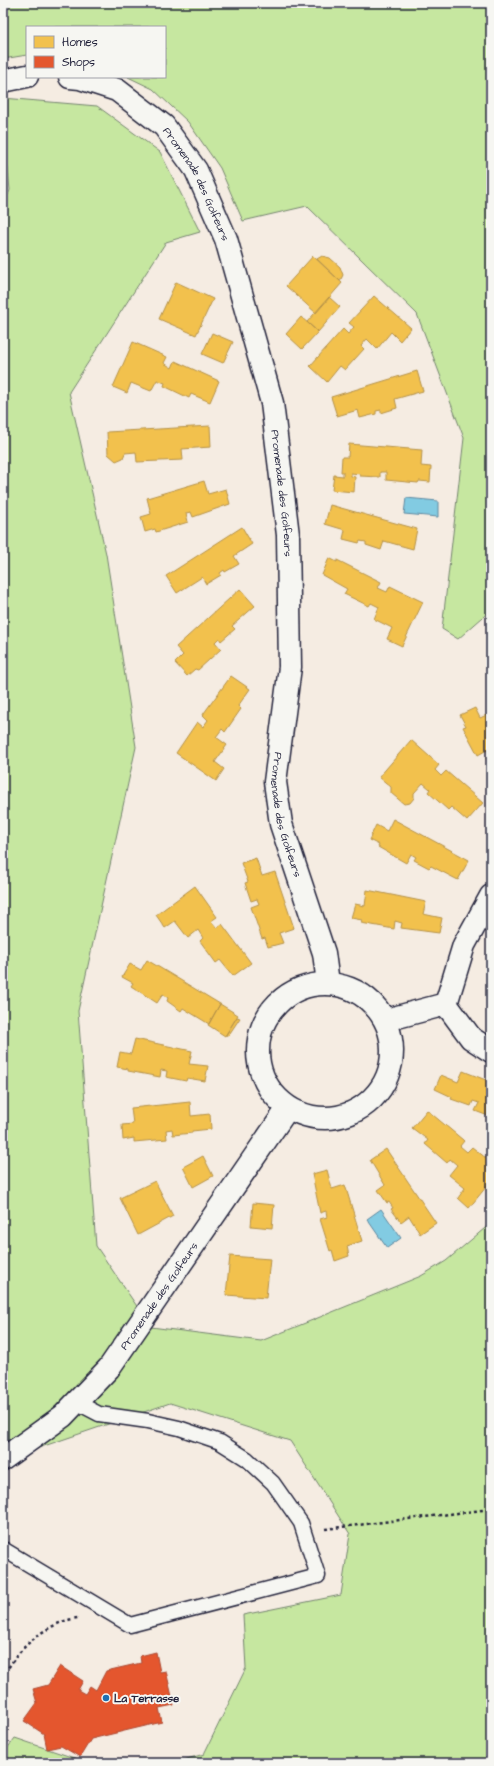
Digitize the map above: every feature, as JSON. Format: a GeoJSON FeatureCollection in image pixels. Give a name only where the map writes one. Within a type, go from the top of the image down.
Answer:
{"type":"FeatureCollection","features":[{"type":"Feature","properties":{"kind":"street"},"geometry":{"type":"LineString","coordinates":[[3,81],[26,76]]}},
{"type":"Feature","properties":{"kind":"street","name":"Promenade des Golfeurs"},"geometry":{"type":"LineString","coordinates":[[80,78],[117,90],[164,126],[196,170],[226,239],[272,403],[288,534],[290,667],[275,782],[281,824],[324,953],[328,983]]}},
{"type":"Feature","properties":{"kind":"street"},"geometry":{"type":"LineString","coordinates":[[446,1004],[464,945],[491,896]]}},
{"type":"Feature","properties":{"kind":"street"},"geometry":{"type":"LineString","coordinates":[[328,983],[352,988],[371,1001],[386,1020],[393,1045],[390,1070],[379,1092],[360,1110],[336,1118],[311,1118],[288,1108],[267,1087],[257,1059],[260,1030],[275,1005],[299,988],[328,983]]}},
{"type":"Feature","properties":{"kind":"street"},"geometry":{"type":"LineString","coordinates":[[386,1020],[446,1004]]}},
{"type":"Feature","properties":{"kind":"street"},"geometry":{"type":"LineString","coordinates":[[446,1004],[471,1038],[491,1051]]}},
{"type":"Feature","properties":{"kind":"street","name":"Promenade des Golfeurs"},"geometry":{"type":"LineString","coordinates":[[3,1460],[63,1416],[109,1368],[288,1108]]}},
{"type":"Feature","properties":{"kind":"lane"},"geometry":{"type":"LineString","coordinates":[[3,1549],[130,1625],[318,1576],[301,1524],[273,1483],[247,1459],[220,1442],[179,1428],[148,1421],[99,1414],[76,1402]]}},
{"type":"Feature","properties":{"kind":"path"},"geometry":{"type":"LineString","coordinates":[[305,1535],[328,1528],[491,1509]]}},
{"type":"Feature","properties":{"kind":"path"},"geometry":{"type":"LineString","coordinates":[[3,1678],[8,1666],[30,1641],[64,1620],[110,1613]]}},
{"type":"Feature","properties":{"kind":"green space"},"geometry":{"type":"Polygon","coordinates":[[[3,3],[491,3],[491,610],[458,639],[442,629],[464,438],[417,314],[307,206],[243,221],[220,168],[188,122],[153,89],[130,78],[166,78],[166,26],[26,26],[26,55],[3,59],[3,3]]]}},
{"type":"Feature","properties":{"kind":"green space"},"geometry":{"type":"Polygon","coordinates":[[[3,98],[97,106],[160,152],[200,232],[166,242],[69,392],[106,554],[136,747],[78,1011],[96,1246],[151,1327],[261,1341],[421,1276],[446,1261],[491,1223],[491,1763],[173,1763],[204,1754],[246,1668],[243,1615],[341,1595],[350,1534],[290,1441],[170,1403],[3,1460],[3,206],[10,190],[3,121],[3,98]]]}},
{"type":"Feature","properties":{"kind":"green space"},"geometry":{"type":"Polygon","coordinates":[[[15,1738],[89,1763],[3,1763],[3,1754],[15,1738]]]}},
{"type":"Feature","properties":{"kind":"water"},"geometry":{"type":"Polygon","coordinates":[[[406,498],[438,501],[438,517],[404,514],[406,498]]]}},
{"type":"Feature","properties":{"kind":"water"},"geometry":{"type":"Polygon","coordinates":[[[381,1209],[401,1238],[387,1248],[367,1219],[381,1209]]]}},
{"type":"Feature","properties":{"kind":"building: Homes"},"geometry":{"type":"Polygon","coordinates":[[[313,256],[342,283],[316,313],[286,286],[313,256]]]}},
{"type":"Feature","properties":{"kind":"building: Homes"},"geometry":{"type":"Polygon","coordinates":[[[322,256],[330,258],[340,267],[343,275],[340,281],[317,259],[322,256]]]}},
{"type":"Feature","properties":{"kind":"building: Homes"},"geometry":{"type":"Polygon","coordinates":[[[176,282],[213,299],[196,335],[159,319],[176,282]]]}},
{"type":"Feature","properties":{"kind":"building: Homes"},"geometry":{"type":"Polygon","coordinates":[[[374,296],[411,328],[400,341],[391,332],[377,349],[367,339],[361,346],[364,349],[345,370],[340,366],[327,382],[310,366],[343,329],[348,334],[354,327],[349,323],[374,296]]]}},
{"type":"Feature","properties":{"kind":"building: Homes"},"geometry":{"type":"Polygon","coordinates":[[[329,297],[340,307],[318,332],[307,322],[329,297]]]}},
{"type":"Feature","properties":{"kind":"building: Homes"},"geometry":{"type":"Polygon","coordinates":[[[301,317],[318,332],[302,349],[286,334],[301,317]]]}},
{"type":"Feature","properties":{"kind":"building: Homes"},"geometry":{"type":"Polygon","coordinates":[[[212,333],[233,342],[223,363],[202,354],[212,333]]]}},
{"type":"Feature","properties":{"kind":"building: Homes"},"geometry":{"type":"Polygon","coordinates":[[[133,342],[167,357],[164,363],[172,368],[175,361],[219,381],[210,402],[191,394],[189,398],[164,386],[165,383],[157,380],[151,391],[131,383],[127,393],[113,387],[133,342]]]}},
{"type":"Feature","properties":{"kind":"building: Homes"},"geometry":{"type":"Polygon","coordinates":[[[417,371],[423,391],[395,399],[397,408],[381,413],[381,410],[376,411],[376,414],[360,418],[358,410],[337,416],[331,397],[417,371]]]}},
{"type":"Feature","properties":{"kind":"building: Homes"},"geometry":{"type":"Polygon","coordinates":[[[210,426],[211,447],[182,449],[183,460],[137,462],[136,452],[125,453],[123,458],[116,461],[108,454],[107,432],[210,426]]]}},
{"type":"Feature","properties":{"kind":"building: Homes"},"geometry":{"type":"Polygon","coordinates":[[[349,444],[422,450],[421,466],[431,467],[430,482],[419,481],[418,483],[386,480],[386,472],[380,472],[380,477],[360,476],[360,474],[351,473],[351,476],[355,477],[354,492],[332,490],[334,475],[343,476],[343,472],[341,472],[342,457],[348,457],[349,444]]]}},
{"type":"Feature","properties":{"kind":"building: Homes"},"geometry":{"type":"Polygon","coordinates":[[[204,481],[208,494],[226,489],[230,504],[193,517],[191,512],[186,513],[188,522],[156,532],[155,529],[145,532],[141,517],[151,514],[147,498],[204,481]]]}},
{"type":"Feature","properties":{"kind":"building: Homes"},"geometry":{"type":"Polygon","coordinates":[[[330,505],[417,529],[413,549],[384,541],[381,550],[366,545],[366,542],[360,541],[359,543],[343,539],[345,530],[325,524],[330,505]]]}},
{"type":"Feature","properties":{"kind":"building: Homes"},"geometry":{"type":"Polygon","coordinates":[[[242,527],[252,544],[234,556],[239,564],[225,572],[224,570],[220,573],[221,575],[206,584],[202,577],[177,593],[166,576],[242,527]]]}},
{"type":"Feature","properties":{"kind":"building: Homes"},"geometry":{"type":"Polygon","coordinates":[[[329,558],[337,562],[337,560],[381,582],[378,588],[387,592],[390,586],[423,602],[402,646],[387,639],[392,628],[374,619],[379,607],[371,603],[369,606],[344,594],[347,589],[322,575],[329,558]]]}},
{"type":"Feature","properties":{"kind":"building: Homes"},"geometry":{"type":"Polygon","coordinates":[[[240,589],[255,606],[232,626],[235,629],[221,641],[219,638],[215,642],[221,649],[198,670],[195,669],[187,676],[175,663],[183,655],[176,647],[240,589]]]}},
{"type":"Feature","properties":{"kind":"building: Homes"},"geometry":{"type":"Polygon","coordinates":[[[231,676],[250,689],[238,706],[241,709],[225,732],[222,729],[216,737],[227,745],[215,762],[224,769],[216,781],[176,753],[197,722],[203,727],[208,720],[203,715],[204,713],[231,676]]]}},
{"type":"Feature","properties":{"kind":"building: Homes"},"geometry":{"type":"Polygon","coordinates":[[[475,708],[480,718],[491,713],[491,767],[486,758],[489,756],[487,750],[478,755],[463,727],[466,726],[460,715],[475,708]]]}},
{"type":"Feature","properties":{"kind":"building: Homes"},"geometry":{"type":"Polygon","coordinates":[[[411,740],[439,765],[435,770],[441,776],[446,771],[483,803],[467,821],[451,807],[448,810],[428,792],[430,789],[423,783],[414,793],[414,798],[410,803],[404,804],[391,793],[391,787],[379,777],[411,740]]]}},
{"type":"Feature","properties":{"kind":"building: Homes"},"geometry":{"type":"Polygon","coordinates":[[[393,819],[469,860],[458,880],[431,866],[429,868],[414,860],[416,857],[411,854],[406,863],[369,840],[376,825],[387,831],[393,819]]]}},
{"type":"Feature","properties":{"kind":"building: Homes"},"geometry":{"type":"Polygon","coordinates":[[[256,858],[262,876],[275,872],[294,928],[279,933],[283,943],[268,947],[265,938],[262,939],[251,907],[259,904],[257,899],[251,901],[245,883],[248,882],[241,863],[256,858]]]}},
{"type":"Feature","properties":{"kind":"building: Homes"},"geometry":{"type":"Polygon","coordinates":[[[195,886],[217,917],[211,921],[217,928],[222,924],[251,963],[233,976],[220,960],[216,963],[200,941],[203,938],[198,930],[188,938],[175,921],[165,928],[156,915],[195,886]]]}},
{"type":"Feature","properties":{"kind":"building: Homes"},"geometry":{"type":"Polygon","coordinates":[[[367,890],[426,902],[423,914],[442,918],[439,933],[401,928],[402,923],[395,921],[394,929],[361,923],[362,920],[351,918],[355,904],[365,906],[367,890]]]}},
{"type":"Feature","properties":{"kind":"building: Homes"},"geometry":{"type":"Polygon","coordinates":[[[147,960],[220,1004],[209,1024],[183,1008],[181,1011],[167,1001],[168,998],[163,994],[157,1003],[131,986],[133,983],[122,977],[130,964],[141,970],[147,960]]]}},
{"type":"Feature","properties":{"kind":"building: Homes"},"geometry":{"type":"Polygon","coordinates":[[[220,1004],[238,1015],[225,1036],[208,1025],[220,1004]]]}},
{"type":"Feature","properties":{"kind":"building: Homes"},"geometry":{"type":"Polygon","coordinates":[[[237,1017],[240,1018],[228,1036],[226,1035],[237,1017]]]}},
{"type":"Feature","properties":{"kind":"building: Homes"},"geometry":{"type":"Polygon","coordinates":[[[135,1039],[192,1051],[189,1064],[208,1066],[205,1081],[187,1078],[186,1081],[166,1077],[167,1071],[161,1070],[160,1077],[128,1071],[128,1069],[117,1067],[120,1052],[131,1054],[135,1039]]]}},
{"type":"Feature","properties":{"kind":"building: Homes"},"geometry":{"type":"Polygon","coordinates":[[[463,1071],[491,1082],[491,1117],[475,1111],[479,1103],[473,1101],[471,1106],[451,1099],[452,1097],[435,1089],[441,1075],[458,1082],[463,1071]]]}},
{"type":"Feature","properties":{"kind":"building: Homes"},"geometry":{"type":"Polygon","coordinates":[[[190,1102],[191,1116],[210,1114],[211,1129],[173,1135],[172,1129],[166,1130],[167,1139],[134,1142],[134,1138],[123,1140],[122,1125],[133,1124],[131,1108],[190,1102]]]}},
{"type":"Feature","properties":{"kind":"building: Homes"},"geometry":{"type":"Polygon","coordinates":[[[427,1110],[464,1141],[460,1146],[467,1152],[472,1147],[491,1162],[491,1181],[469,1208],[458,1198],[465,1188],[449,1175],[457,1165],[450,1159],[447,1163],[425,1144],[428,1140],[412,1128],[427,1110]]]}},
{"type":"Feature","properties":{"kind":"building: Homes"},"geometry":{"type":"Polygon","coordinates":[[[386,1149],[436,1223],[420,1234],[409,1216],[401,1222],[391,1209],[393,1208],[389,1202],[387,1203],[378,1190],[385,1185],[370,1160],[386,1149]]]}},
{"type":"Feature","properties":{"kind":"building: Homes"},"geometry":{"type":"Polygon","coordinates":[[[203,1156],[213,1176],[193,1187],[183,1167],[203,1156]]]}},
{"type":"Feature","properties":{"kind":"building: Homes"},"geometry":{"type":"Polygon","coordinates":[[[327,1170],[332,1189],[345,1185],[362,1241],[347,1246],[349,1256],[335,1261],[332,1250],[330,1251],[320,1219],[327,1217],[326,1211],[320,1213],[312,1174],[327,1170]]]}},
{"type":"Feature","properties":{"kind":"building: Homes"},"geometry":{"type":"Polygon","coordinates":[[[155,1181],[173,1216],[138,1235],[120,1198],[155,1181]]]}},
{"type":"Feature","properties":{"kind":"building: Homes"},"geometry":{"type":"Polygon","coordinates":[[[253,1203],[274,1205],[272,1228],[251,1226],[253,1203]]]}},
{"type":"Feature","properties":{"kind":"building: Homes"},"geometry":{"type":"Polygon","coordinates":[[[230,1256],[270,1259],[266,1298],[226,1295],[230,1256]]]}},
{"type":"Feature","properties":{"kind":"building: Shops"},"geometry":{"type":"Polygon","coordinates":[[[156,1652],[160,1672],[166,1671],[174,1705],[159,1708],[162,1722],[91,1739],[80,1757],[61,1746],[47,1749],[44,1734],[24,1721],[37,1703],[33,1689],[48,1685],[60,1666],[83,1681],[78,1690],[85,1694],[90,1686],[96,1690],[106,1671],[141,1663],[140,1656],[156,1652]]]}},
{"type":"Feature","properties":{"kind":"place","name":"La Terrasse"},"geometry":{"type":"Point","coordinates":[106,1698]}}]}
